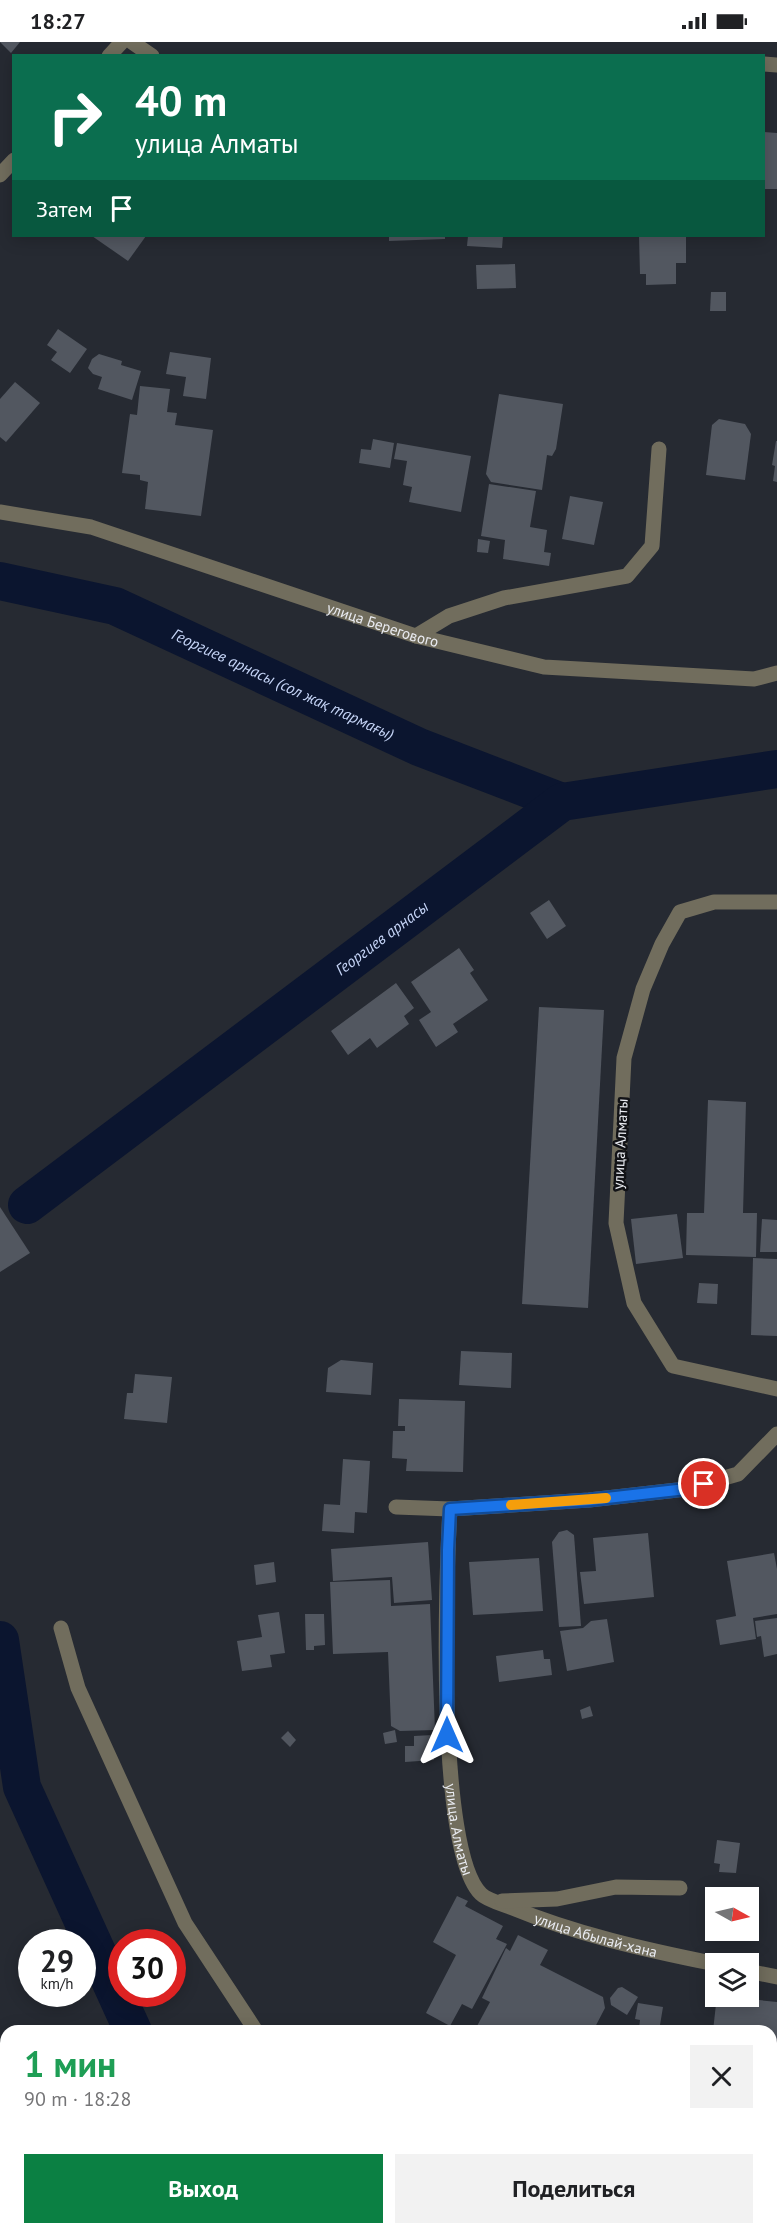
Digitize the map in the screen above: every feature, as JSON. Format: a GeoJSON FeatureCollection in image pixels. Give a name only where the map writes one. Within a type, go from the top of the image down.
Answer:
{"type":"FeatureCollection","features":[{"type":"Feature","properties":{"kind":"street"},"geometry":{"type":"LineString","coordinates":[[111,54],[122,42]]}},
{"type":"Feature","properties":{"kind":"street"},"geometry":{"type":"LineString","coordinates":[[132,42],[149,54]]}},
{"type":"Feature","properties":{"kind":"street"},"geometry":{"type":"LineString","coordinates":[[0,175],[12,162]]}},
{"type":"Feature","properties":{"kind":"street"},"geometry":{"type":"LineString","coordinates":[[416,636],[449,616],[504,598],[627,576],[652,546],[659,449]]}},
{"type":"Feature","properties":{"kind":"street","name":"улица Берегового"},"geometry":{"type":"LineString","coordinates":[[0,512],[91,527],[416,636],[544,667],[754,679],[777,673]]}},
{"type":"Feature","properties":{"kind":"street","name":"улица Алматы"},"geometry":{"type":"LineString","coordinates":[[777,902],[714,902],[680,912],[662,944],[643,989],[624,1058],[616,1223],[634,1303],[673,1366],[777,1389]]}},
{"type":"Feature","properties":{"kind":"street"},"geometry":{"type":"LineString","coordinates":[[396,1507],[450,1509],[589,1500],[686,1489],[738,1474],[777,1434]]}},
{"type":"Feature","properties":{"kind":"street","name":"улица. Алматы"},"geometry":{"type":"LineString","coordinates":[[450,1509],[447,1735],[463,1862],[481,1895]]}},
{"type":"Feature","properties":{"kind":"street"},"geometry":{"type":"LineString","coordinates":[[61,1628],[78,1688],[185,1923],[252,2025]]}},
{"type":"Feature","properties":{"kind":"street"},"geometry":{"type":"LineString","coordinates":[[496,1901],[557,1899],[616,1887],[680,1888]]}},
{"type":"Feature","properties":{"kind":"street","name":"улица Абылай-хана"},"geometry":{"type":"LineString","coordinates":[[481,1895],[551,1924],[705,1961]]}},
{"type":"Feature","properties":{"kind":"street"},"geometry":{"type":"LineString","coordinates":[[759,1973],[777,1977]]}},
{"type":"Feature","properties":{"kind":"building"},"geometry":{"type":"Polygon","coordinates":[[[0,42],[20,42],[11,53],[0,42]]]}},
{"type":"Feature","properties":{"kind":"building"},"geometry":{"type":"Polygon","coordinates":[[[765,132],[777,133],[777,189],[765,189],[765,132]]]}},
{"type":"Feature","properties":{"kind":"building"},"geometry":{"type":"Polygon","coordinates":[[[93,237],[145,237],[128,261],[93,237]]]}},
{"type":"Feature","properties":{"kind":"building"},"geometry":{"type":"Polygon","coordinates":[[[389,237],[445,237],[445,239],[389,241],[389,237]]]}},
{"type":"Feature","properties":{"kind":"building"},"geometry":{"type":"Polygon","coordinates":[[[468,237],[503,237],[502,248],[467,246],[468,237]]]}},
{"type":"Feature","properties":{"kind":"building"},"geometry":{"type":"Polygon","coordinates":[[[639,237],[686,237],[686,263],[676,263],[676,284],[646,285],[646,274],[640,274],[639,237]]]}},
{"type":"Feature","properties":{"kind":"building"},"geometry":{"type":"Polygon","coordinates":[[[515,264],[516,288],[477,289],[476,265],[515,264]]]}},
{"type":"Feature","properties":{"kind":"building"},"geometry":{"type":"Polygon","coordinates":[[[711,292],[726,292],[726,311],[710,311],[711,292]]]}},
{"type":"Feature","properties":{"kind":"building"},"geometry":{"type":"Polygon","coordinates":[[[58,329],[87,349],[70,373],[51,360],[57,352],[47,345],[58,329]]]}},
{"type":"Feature","properties":{"kind":"building"},"geometry":{"type":"Polygon","coordinates":[[[170,352],[211,358],[206,399],[183,396],[186,377],[166,374],[170,352]]]}},
{"type":"Feature","properties":{"kind":"building"},"geometry":{"type":"Polygon","coordinates":[[[99,354],[122,361],[121,365],[141,371],[132,400],[98,389],[102,377],[93,374],[88,368],[92,359],[99,354]]]}},
{"type":"Feature","properties":{"kind":"building"},"geometry":{"type":"Polygon","coordinates":[[[15,382],[40,403],[6,442],[0,437],[0,399],[15,382]]]}},
{"type":"Feature","properties":{"kind":"building"},"geometry":{"type":"Polygon","coordinates":[[[140,386],[170,389],[167,412],[177,413],[175,425],[213,430],[201,516],[145,509],[148,482],[140,480],[140,475],[122,473],[130,414],[137,415],[140,386]]]}},
{"type":"Feature","properties":{"kind":"building"},"geometry":{"type":"Polygon","coordinates":[[[499,394],[563,404],[556,449],[552,456],[547,455],[542,490],[491,482],[486,474],[499,394]]]}},
{"type":"Feature","properties":{"kind":"building"},"geometry":{"type":"Polygon","coordinates":[[[719,419],[745,424],[751,434],[745,480],[706,475],[712,425],[719,419]]]}},
{"type":"Feature","properties":{"kind":"building"},"geometry":{"type":"Polygon","coordinates":[[[373,439],[394,443],[390,468],[359,463],[361,449],[371,450],[373,439]]]}},
{"type":"Feature","properties":{"kind":"building"},"geometry":{"type":"Polygon","coordinates":[[[776,441],[777,482],[773,481],[775,466],[772,465],[776,441]]]}},
{"type":"Feature","properties":{"kind":"building"},"geometry":{"type":"Polygon","coordinates":[[[397,443],[471,456],[461,512],[409,502],[412,487],[403,485],[407,461],[394,459],[397,443]]]}},
{"type":"Feature","properties":{"kind":"building"},"geometry":{"type":"Polygon","coordinates":[[[489,484],[536,491],[530,527],[547,530],[544,552],[551,553],[549,566],[503,559],[505,540],[481,536],[489,484]]]}},
{"type":"Feature","properties":{"kind":"building"},"geometry":{"type":"Polygon","coordinates":[[[570,496],[603,502],[594,545],[562,539],[570,496]]]}},
{"type":"Feature","properties":{"kind":"building"},"geometry":{"type":"Polygon","coordinates":[[[478,539],[490,541],[488,553],[477,552],[478,539]]]}},
{"type":"Feature","properties":{"kind":"building"},"geometry":{"type":"Polygon","coordinates":[[[549,900],[566,926],[547,939],[530,913],[549,900]]]}},
{"type":"Feature","properties":{"kind":"building"},"geometry":{"type":"Polygon","coordinates":[[[459,948],[474,970],[470,973],[488,1000],[453,1024],[458,1032],[436,1047],[419,1020],[431,1012],[411,982],[459,948]]]}},
{"type":"Feature","properties":{"kind":"building"},"geometry":{"type":"Polygon","coordinates":[[[396,983],[414,1008],[404,1016],[409,1024],[377,1048],[370,1038],[348,1055],[331,1031],[396,983]]]}},
{"type":"Feature","properties":{"kind":"building"},"geometry":{"type":"Polygon","coordinates":[[[539,1007],[604,1010],[588,1308],[522,1304],[539,1007]]]}},
{"type":"Feature","properties":{"kind":"building"},"geometry":{"type":"Polygon","coordinates":[[[708,1100],[746,1102],[743,1213],[757,1213],[756,1257],[686,1255],[687,1213],[704,1213],[708,1100]]]}},
{"type":"Feature","properties":{"kind":"building"},"geometry":{"type":"Polygon","coordinates":[[[0,1207],[30,1253],[0,1272],[0,1207]]]}},
{"type":"Feature","properties":{"kind":"building"},"geometry":{"type":"Polygon","coordinates":[[[677,1214],[683,1258],[636,1264],[631,1219],[677,1214]]]}},
{"type":"Feature","properties":{"kind":"building"},"geometry":{"type":"Polygon","coordinates":[[[762,1219],[777,1220],[777,1252],[760,1252],[762,1219]]]}},
{"type":"Feature","properties":{"kind":"building"},"geometry":{"type":"Polygon","coordinates":[[[753,1258],[777,1259],[777,1336],[751,1335],[753,1258]]]}},
{"type":"Feature","properties":{"kind":"building"},"geometry":{"type":"Polygon","coordinates":[[[699,1283],[718,1284],[717,1304],[697,1303],[699,1283]]]}},
{"type":"Feature","properties":{"kind":"building"},"geometry":{"type":"Polygon","coordinates":[[[461,1351],[512,1353],[511,1388],[459,1385],[461,1351]]]}},
{"type":"Feature","properties":{"kind":"building"},"geometry":{"type":"Polygon","coordinates":[[[341,1360],[373,1363],[371,1395],[326,1392],[328,1368],[341,1360]]]}},
{"type":"Feature","properties":{"kind":"building"},"geometry":{"type":"Polygon","coordinates":[[[135,1374],[172,1377],[167,1423],[124,1419],[127,1393],[133,1393],[135,1374]]]}},
{"type":"Feature","properties":{"kind":"building"},"geometry":{"type":"Polygon","coordinates":[[[399,1399],[465,1401],[463,1472],[406,1471],[407,1459],[392,1458],[393,1431],[405,1431],[405,1426],[398,1426],[399,1399]]]}},
{"type":"Feature","properties":{"kind":"building"},"geometry":{"type":"Polygon","coordinates":[[[343,1459],[370,1461],[367,1513],[355,1512],[354,1533],[322,1531],[324,1504],[340,1505],[343,1459]]]}},
{"type":"Feature","properties":{"kind":"building"},"geometry":{"type":"Polygon","coordinates":[[[567,1530],[574,1535],[581,1626],[559,1627],[552,1542],[559,1532],[567,1530]]]}},
{"type":"Feature","properties":{"kind":"building"},"geometry":{"type":"Polygon","coordinates":[[[648,1533],[654,1597],[584,1604],[580,1572],[596,1571],[593,1538],[648,1533]]]}},
{"type":"Feature","properties":{"kind":"building"},"geometry":{"type":"Polygon","coordinates":[[[428,1542],[432,1600],[394,1603],[392,1577],[333,1581],[331,1549],[428,1542]]]}},
{"type":"Feature","properties":{"kind":"building"},"geometry":{"type":"Polygon","coordinates":[[[774,1553],[777,1569],[777,1614],[753,1618],[756,1639],[720,1645],[716,1620],[736,1616],[727,1561],[774,1553]]]}},
{"type":"Feature","properties":{"kind":"building"},"geometry":{"type":"Polygon","coordinates":[[[539,1558],[543,1611],[473,1615],[469,1562],[539,1558]]]}},
{"type":"Feature","properties":{"kind":"building"},"geometry":{"type":"Polygon","coordinates":[[[274,1562],[276,1582],[256,1585],[254,1565],[274,1562]]]}},
{"type":"Feature","properties":{"kind":"building"},"geometry":{"type":"Polygon","coordinates":[[[390,1580],[391,1606],[430,1604],[435,1730],[400,1731],[391,1726],[388,1652],[333,1654],[330,1582],[390,1580]]]}},
{"type":"Feature","properties":{"kind":"building"},"geometry":{"type":"Polygon","coordinates":[[[279,1612],[285,1653],[270,1655],[272,1667],[242,1671],[237,1641],[262,1637],[258,1615],[279,1612]]]}},
{"type":"Feature","properties":{"kind":"building"},"geometry":{"type":"Polygon","coordinates":[[[305,1614],[324,1614],[325,1645],[314,1646],[314,1650],[306,1650],[305,1614]]]}},
{"type":"Feature","properties":{"kind":"building"},"geometry":{"type":"Polygon","coordinates":[[[777,1618],[777,1654],[764,1657],[761,1636],[757,1637],[755,1621],[777,1618]]]}},
{"type":"Feature","properties":{"kind":"building"},"geometry":{"type":"Polygon","coordinates":[[[607,1619],[614,1662],[567,1671],[560,1631],[583,1628],[591,1621],[607,1619]]]}},
{"type":"Feature","properties":{"kind":"building"},"geometry":{"type":"Polygon","coordinates":[[[543,1650],[544,1659],[550,1659],[552,1675],[499,1682],[496,1656],[543,1650]]]}},
{"type":"Feature","properties":{"kind":"building"},"geometry":{"type":"Polygon","coordinates":[[[590,1706],[593,1716],[582,1719],[580,1710],[590,1706]]]}},
{"type":"Feature","properties":{"kind":"building"},"geometry":{"type":"Polygon","coordinates":[[[395,1730],[397,1742],[385,1744],[383,1733],[395,1730]]]}},
{"type":"Feature","properties":{"kind":"building"},"geometry":{"type":"Polygon","coordinates":[[[288,1731],[296,1740],[290,1747],[281,1738],[288,1731]]]}},
{"type":"Feature","properties":{"kind":"building"},"geometry":{"type":"Polygon","coordinates":[[[433,1735],[434,1760],[405,1762],[405,1746],[414,1746],[414,1736],[433,1735]]]}},
{"type":"Feature","properties":{"kind":"building"},"geometry":{"type":"Polygon","coordinates":[[[717,1840],[740,1843],[736,1873],[719,1872],[720,1864],[714,1863],[717,1840]]]}},
{"type":"Feature","properties":{"kind":"building"},"geometry":{"type":"Polygon","coordinates":[[[457,1896],[468,1901],[465,1906],[503,1926],[496,1939],[507,1944],[472,2009],[462,2004],[451,2025],[426,2013],[456,1955],[433,1942],[457,1896]]]}},
{"type":"Feature","properties":{"kind":"building"},"geometry":{"type":"Polygon","coordinates":[[[518,1935],[548,1950],[540,1965],[603,1997],[605,2008],[596,2025],[478,2025],[490,2002],[482,1998],[506,1948],[510,1951],[518,1935]]]}},
{"type":"Feature","properties":{"kind":"building"},"geometry":{"type":"Polygon","coordinates":[[[622,1987],[638,1997],[627,2015],[611,2005],[610,1998],[618,1988],[622,1987]]]}},
{"type":"Feature","properties":{"kind":"building"},"geometry":{"type":"Polygon","coordinates":[[[759,2000],[777,2002],[777,2025],[714,2025],[716,2007],[759,2007],[759,2000]]]}},
{"type":"Feature","properties":{"kind":"building"},"geometry":{"type":"Polygon","coordinates":[[[638,2003],[663,2007],[660,2025],[639,2025],[640,2020],[635,2019],[638,2003]]]}},
{"type":"Feature","properties":{"kind":"waterway","name":"Георгиев арнасы (сол жақ тармағы)"},"geometry":{"type":"LineString","coordinates":[[0,581],[115,606],[419,747],[562,802]]}},
{"type":"Feature","properties":{"kind":"waterway","name":"Георгиев арнасы"},"geometry":{"type":"LineString","coordinates":[[27,1205],[562,802],[777,769]]}},
{"type":"Feature","properties":{"kind":"waterway"},"geometry":{"type":"LineString","coordinates":[[0,1640],[22,1787],[130,2025]]}},
{"type":"Feature","properties":{"kind":"slow traffic"},"geometry":{"type":"LineString","coordinates":[[511,1505],[606,1498]]}},
{"type":"Feature","properties":{"kind":"route"},"geometry":{"type":"LineString","coordinates":[[447,1735],[450,1509],[589,1500],[686,1489],[704,1484]]}}]}
